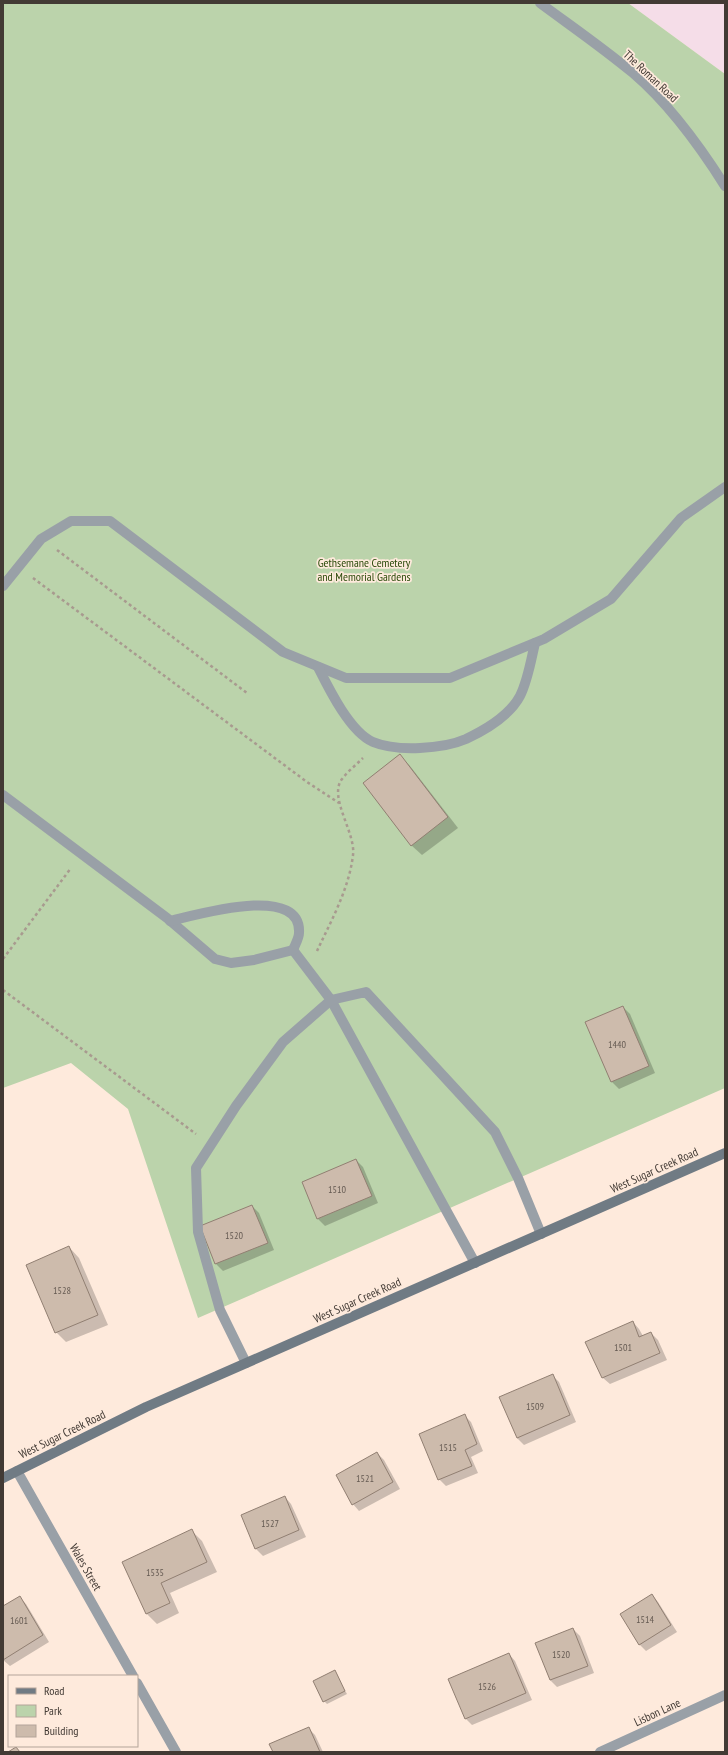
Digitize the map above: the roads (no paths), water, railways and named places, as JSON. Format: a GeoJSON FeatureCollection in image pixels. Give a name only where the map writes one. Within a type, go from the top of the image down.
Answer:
{"type":"FeatureCollection","features":[{"type":"Feature","properties":{"kind":"main road","name":"West Sugar Creek Road"},"geometry":{"type":"LineString","coordinates":[[3,1478],[146,1407],[725,1153]]}},
{"type":"Feature","properties":{"kind":"street","name":"The Roman Road"},"geometry":{"type":"LineString","coordinates":[[540,3],[633,73],[674,116],[713,166],[725,186]]}},
{"type":"Feature","properties":{"kind":"street"},"geometry":{"type":"LineString","coordinates":[[3,586],[41,539],[71,521],[110,521],[283,652],[346,678],[450,678],[535,643],[611,599],[681,518],[725,487]]}},
{"type":"Feature","properties":{"kind":"street"},"geometry":{"type":"LineString","coordinates":[[318,667],[354,727],[373,742],[411,748],[440,746],[466,739],[505,714],[520,696],[528,674],[535,643]]}},
{"type":"Feature","properties":{"kind":"street"},"geometry":{"type":"LineString","coordinates":[[3,795],[170,921],[216,958],[231,963],[254,960],[292,950],[300,934],[298,922],[292,913],[280,906],[260,905],[238,907],[170,921]]}},
{"type":"Feature","properties":{"kind":"street"},"geometry":{"type":"LineString","coordinates":[[292,950],[331,1000],[475,1263]]}},
{"type":"Feature","properties":{"kind":"street"},"geometry":{"type":"LineString","coordinates":[[246,1363],[220,1310],[198,1232],[196,1168],[236,1106],[283,1042],[331,1000],[366,992],[495,1132],[518,1178],[541,1234]]}},
{"type":"Feature","properties":{"kind":"street","name":"Wales Street"},"geometry":{"type":"LineString","coordinates":[[16,1471],[132,1675]]}},
{"type":"Feature","properties":{"kind":"street"},"geometry":{"type":"LineString","coordinates":[[138,1685],[176,1752]]}},
{"type":"Feature","properties":{"kind":"street","name":"Lisbon Lane"},"geometry":{"type":"LineString","coordinates":[[600,1752],[725,1695]]}},
{"type":"Feature","properties":{"kind":"park label","name":"Gethsemane Cemetery and Memorial Gardens"},"geometry":{"type":"Point","coordinates":[364,569]}}]}
